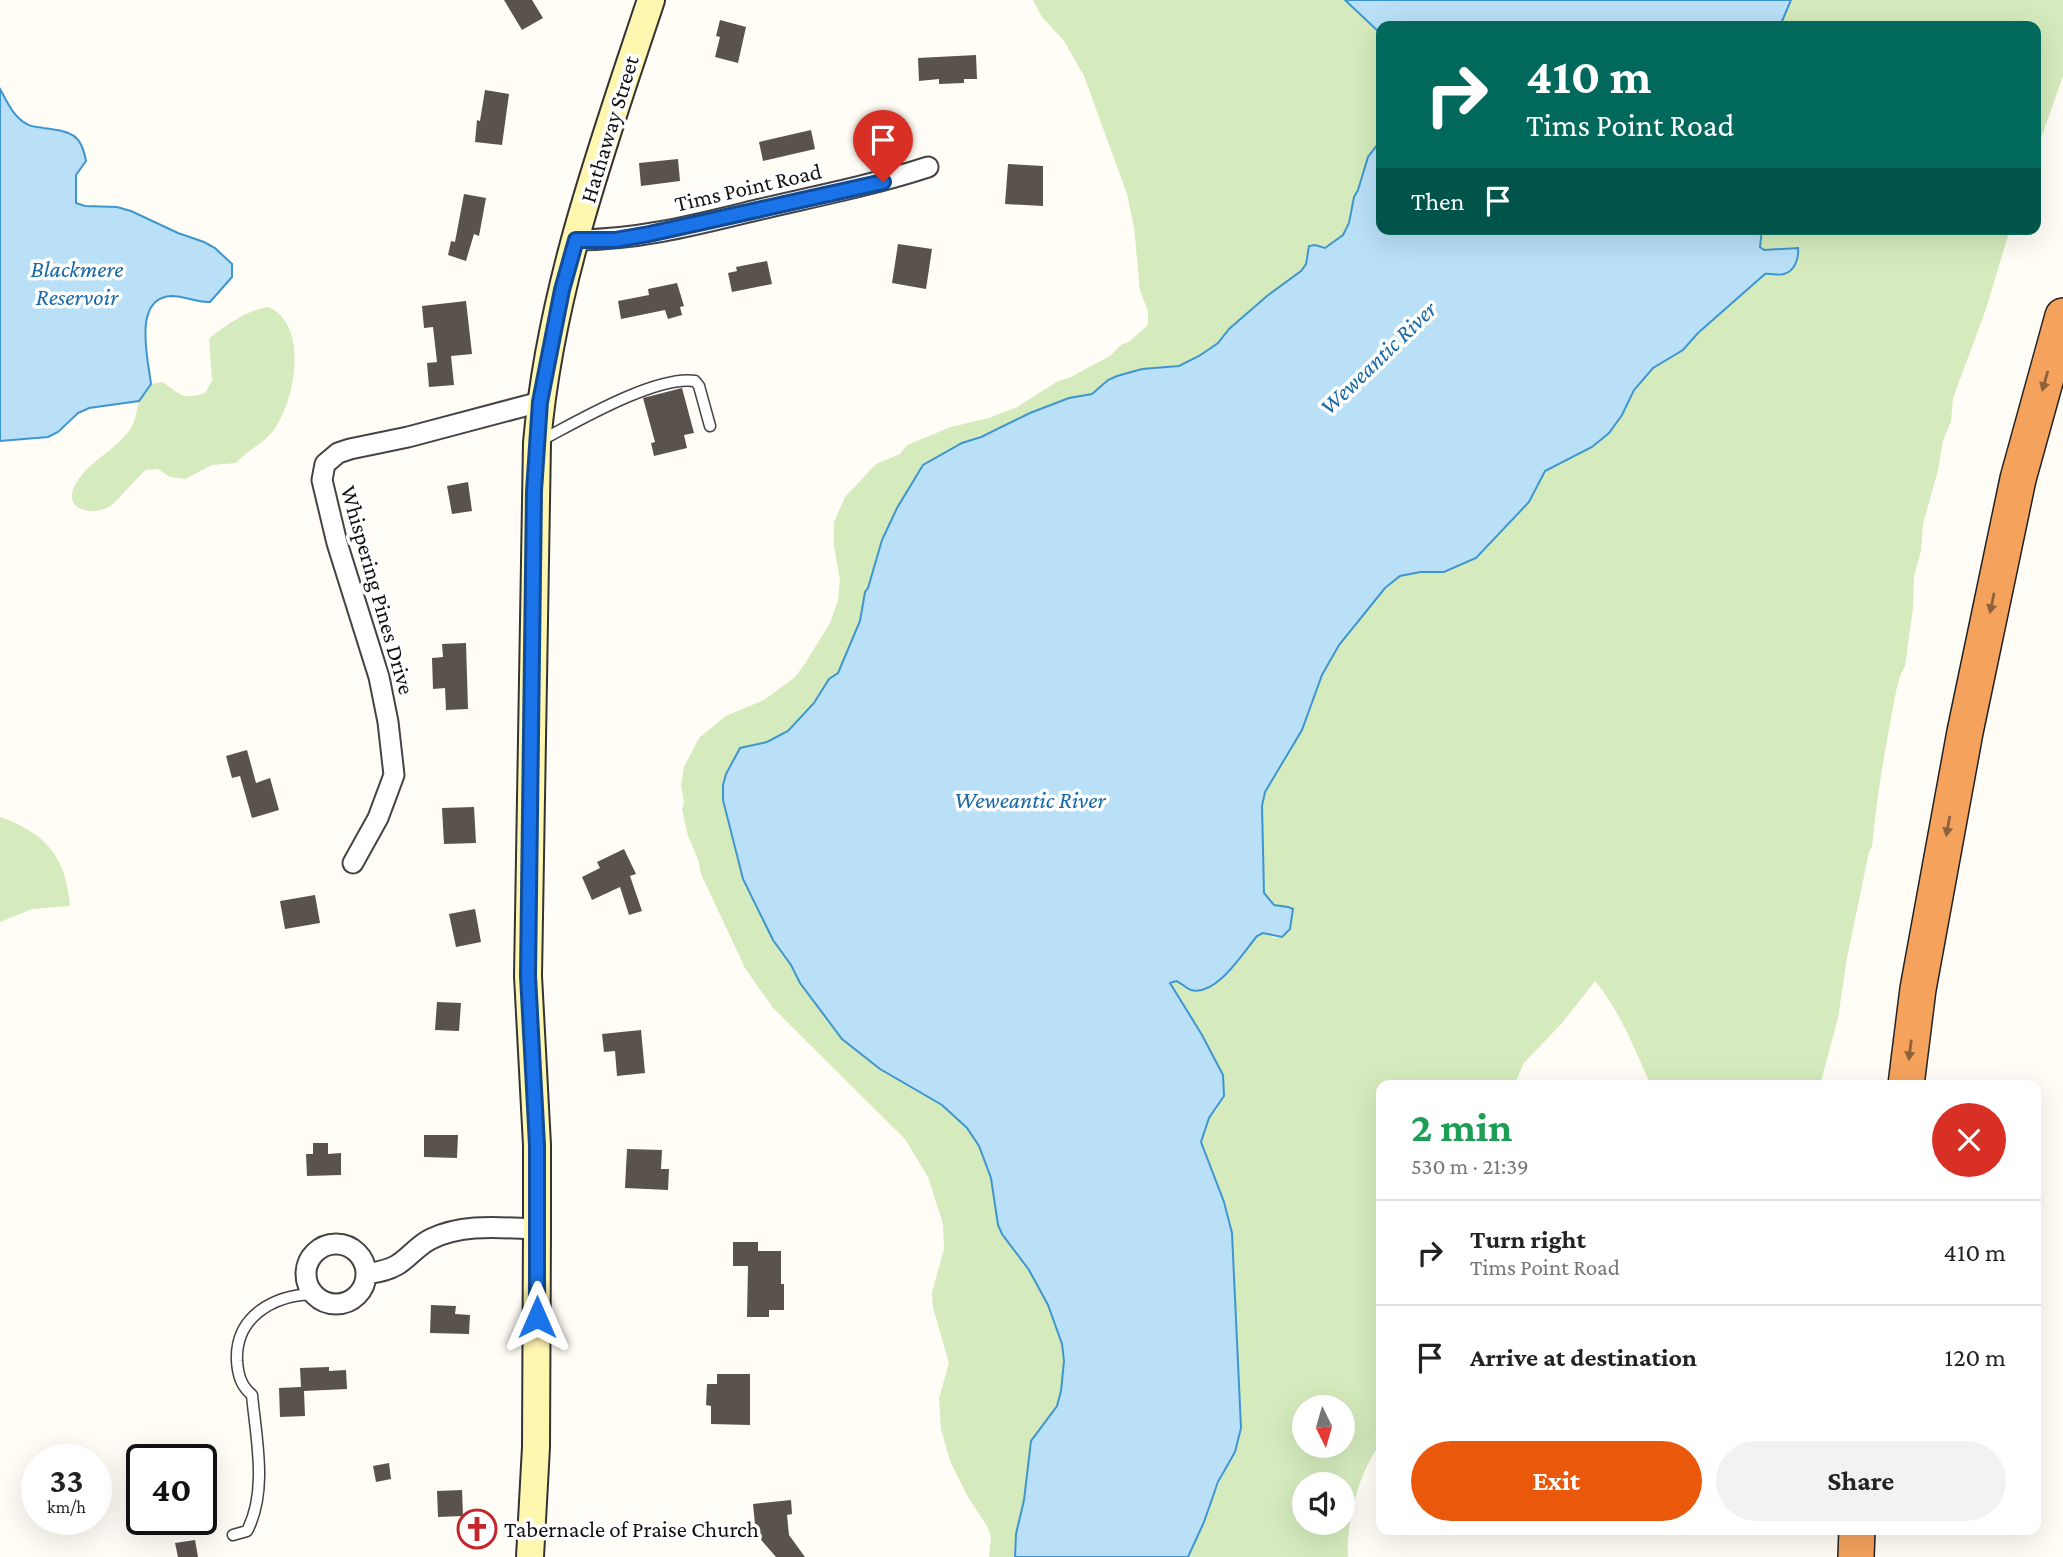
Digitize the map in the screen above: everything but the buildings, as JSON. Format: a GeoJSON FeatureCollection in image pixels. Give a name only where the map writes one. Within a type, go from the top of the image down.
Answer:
{"type":"FeatureCollection","features":[{"type":"Feature","properties":{"kind":"highway"},"geometry":{"type":"LineString","coordinates":[[1907,1080],[1918,989],[1970,706],[2018,479],[2063,316]]}},
{"type":"Feature","properties":{"kind":"highway"},"geometry":{"type":"LineString","coordinates":[[1856,1557],[1857,1535]]}},
{"type":"Feature","properties":{"kind":"street","name":"Hathaway Street"},"geometry":{"type":"LineString","coordinates":[[530,1557],[536,1447],[537,1145],[528,976],[537,443],[540,402],[562,290],[593,176],[651,0]]}},
{"type":"Feature","properties":{"kind":"street","name":"Tims Point Road"},"geometry":{"type":"LineString","coordinates":[[576,240],[615,240],[699,224],[883,182],[928,167]]}},
{"type":"Feature","properties":{"kind":"street","name":"Whispering Pines Drive"},"geometry":{"type":"LineString","coordinates":[[353,863],[378,818],[394,775],[379,677],[337,543],[322,480],[325,464],[338,453],[350,449],[408,437],[540,402]]}},
{"type":"Feature","properties":{"kind":"street"},"geometry":{"type":"LineString","coordinates":[[366,1274],[398,1264],[427,1240],[455,1230],[476,1227],[537,1229]]}},
{"type":"Feature","properties":{"kind":"street"},"geometry":{"type":"LineString","coordinates":[[335,1244],[353,1249],[364,1264],[366,1274],[359,1293],[342,1303],[332,1303],[314,1294],[309,1286],[307,1267],[317,1251],[335,1244]]}},
{"type":"Feature","properties":{"kind":"lane"},"geometry":{"type":"LineString","coordinates":[[537,443],[616,401],[685,380],[695,381],[699,386],[710,426]]}},
{"type":"Feature","properties":{"kind":"lane"},"geometry":{"type":"LineString","coordinates":[[233,1535],[247,1531],[253,1520],[259,1479],[252,1395],[245,1389],[237,1365],[242,1328],[270,1305],[300,1294],[314,1294]]}},
{"type":"Feature","properties":{"kind":"green space"},"geometry":{"type":"Polygon","coordinates":[[[1033,0],[1345,0],[1376,29],[1376,147],[1368,157],[1343,235],[1325,249],[1315,245],[1305,257],[1306,264],[1301,271],[1267,296],[1229,329],[1218,343],[1179,366],[1142,369],[1108,380],[1093,394],[1069,398],[962,443],[923,465],[897,508],[882,540],[865,592],[860,621],[838,673],[829,679],[814,703],[788,731],[767,742],[740,748],[723,785],[723,800],[743,879],[773,940],[800,983],[880,1069],[942,1105],[967,1128],[979,1146],[991,1178],[998,1225],[1029,1270],[1048,1305],[1062,1344],[1064,1361],[1057,1406],[1031,1441],[1024,1500],[1016,1534],[1015,1557],[989,1557],[991,1537],[987,1526],[968,1497],[950,1461],[941,1429],[939,1398],[949,1363],[933,1308],[932,1293],[944,1249],[943,1224],[928,1177],[905,1139],[773,1008],[745,968],[701,874],[688,836],[682,809],[684,803],[681,785],[684,767],[699,738],[726,716],[764,700],[795,677],[830,623],[838,600],[840,580],[834,546],[834,522],[845,497],[876,464],[900,454],[907,445],[951,427],[989,418],[1017,407],[1058,381],[1110,356],[1148,325],[1148,311],[1140,291],[1134,227],[1127,194],[1084,76],[1064,41],[1042,17],[1033,0]]]}},
{"type":"Feature","properties":{"kind":"green space"},"geometry":{"type":"Polygon","coordinates":[[[1791,0],[2063,0],[2063,76],[2041,138],[2041,21],[1782,21],[1791,0]]]}},
{"type":"Feature","properties":{"kind":"green space"},"geometry":{"type":"Polygon","coordinates":[[[1761,235],[2008,235],[1986,309],[1953,398],[1951,421],[1943,441],[1923,524],[1921,551],[1914,576],[1913,608],[1905,666],[1898,685],[1888,734],[1872,847],[1847,958],[1838,1018],[1821,1080],[1649,1080],[1620,1018],[1595,981],[1563,1022],[1524,1063],[1516,1080],[1376,1080],[1376,1450],[1360,1482],[1355,1501],[1355,1472],[1292,1472],[1292,1535],[1348,1535],[1348,1557],[1188,1557],[1235,1452],[1224,1202],[1201,1142],[1209,1118],[1218,1108],[1202,1035],[1170,983],[1176,981],[1192,990],[1228,973],[1257,936],[1262,933],[1276,938],[1288,907],[1274,905],[1264,893],[1261,823],[1265,793],[1302,730],[1322,675],[1339,645],[1369,605],[1400,576],[1420,572],[1444,572],[1529,502],[1545,471],[1592,447],[1622,415],[1634,390],[1653,368],[1683,350],[1698,333],[1765,274],[1783,275],[1760,247],[1761,235]]]}},
{"type":"Feature","properties":{"kind":"green space"},"geometry":{"type":"Polygon","coordinates":[[[268,307],[281,316],[290,329],[294,346],[292,384],[287,402],[281,418],[269,436],[236,463],[212,465],[185,479],[170,477],[158,469],[146,470],[107,508],[94,511],[76,506],[72,495],[79,478],[125,436],[135,419],[140,400],[151,384],[163,382],[186,396],[205,393],[212,381],[209,339],[237,319],[268,307]]]}},
{"type":"Feature","properties":{"kind":"green space"},"geometry":{"type":"Polygon","coordinates":[[[0,817],[30,831],[51,849],[64,874],[70,906],[32,909],[0,922],[0,817]]]}},
{"type":"Feature","properties":{"kind":"water"},"geometry":{"type":"Polygon","coordinates":[[[1345,0],[1791,0],[1782,21],[1376,21],[1376,29],[1345,0]]]}},
{"type":"Feature","properties":{"kind":"water","name":"Blackmere Reservoir"},"geometry":{"type":"Polygon","coordinates":[[[0,89],[22,121],[73,135],[81,144],[86,161],[76,175],[76,203],[131,211],[204,242],[232,264],[232,277],[210,302],[172,296],[159,299],[151,307],[145,331],[151,384],[139,401],[89,408],[78,413],[58,432],[48,437],[0,441],[0,89]]]}},
{"type":"Feature","properties":{"kind":"water","name":"Weweantic River"},"geometry":{"type":"Polygon","coordinates":[[[1376,147],[1376,235],[1761,235],[1760,247],[1764,250],[1798,248],[1797,260],[1794,267],[1784,274],[1765,274],[1698,333],[1683,350],[1653,368],[1634,390],[1622,415],[1609,433],[1592,447],[1545,471],[1529,502],[1476,558],[1444,572],[1420,572],[1400,576],[1385,588],[1339,645],[1322,675],[1302,730],[1265,792],[1262,806],[1264,893],[1274,905],[1293,909],[1290,929],[1282,937],[1263,933],[1257,936],[1228,972],[1210,987],[1191,990],[1176,981],[1170,983],[1223,1075],[1224,1096],[1209,1118],[1201,1142],[1224,1202],[1232,1233],[1241,1428],[1235,1452],[1218,1482],[1188,1557],[1015,1557],[1016,1534],[1024,1500],[1031,1441],[1057,1406],[1061,1391],[1064,1361],[1062,1344],[1048,1305],[1029,1270],[1002,1234],[998,1225],[991,1178],[979,1146],[967,1128],[942,1105],[880,1069],[842,1039],[800,983],[773,940],[743,879],[723,800],[723,785],[740,748],[767,742],[788,731],[814,703],[829,679],[838,673],[860,621],[865,592],[882,540],[897,508],[923,465],[962,443],[981,437],[1030,413],[1069,398],[1092,394],[1117,376],[1142,369],[1179,366],[1218,343],[1229,329],[1267,296],[1301,271],[1306,264],[1309,246],[1325,248],[1343,235],[1368,157],[1376,147]]]}},
{"type":"Feature","properties":{"kind":"place","name":"Tabernacle of Praise Church"},"geometry":{"type":"Point","coordinates":[477,1529]}},
{"type":"Feature","properties":{"kind":"route"},"geometry":{"type":"LineString","coordinates":[[537,1317],[537,1145],[528,976],[534,491],[540,402],[562,290],[576,240],[615,240],[649,234],[883,182]]}}]}
